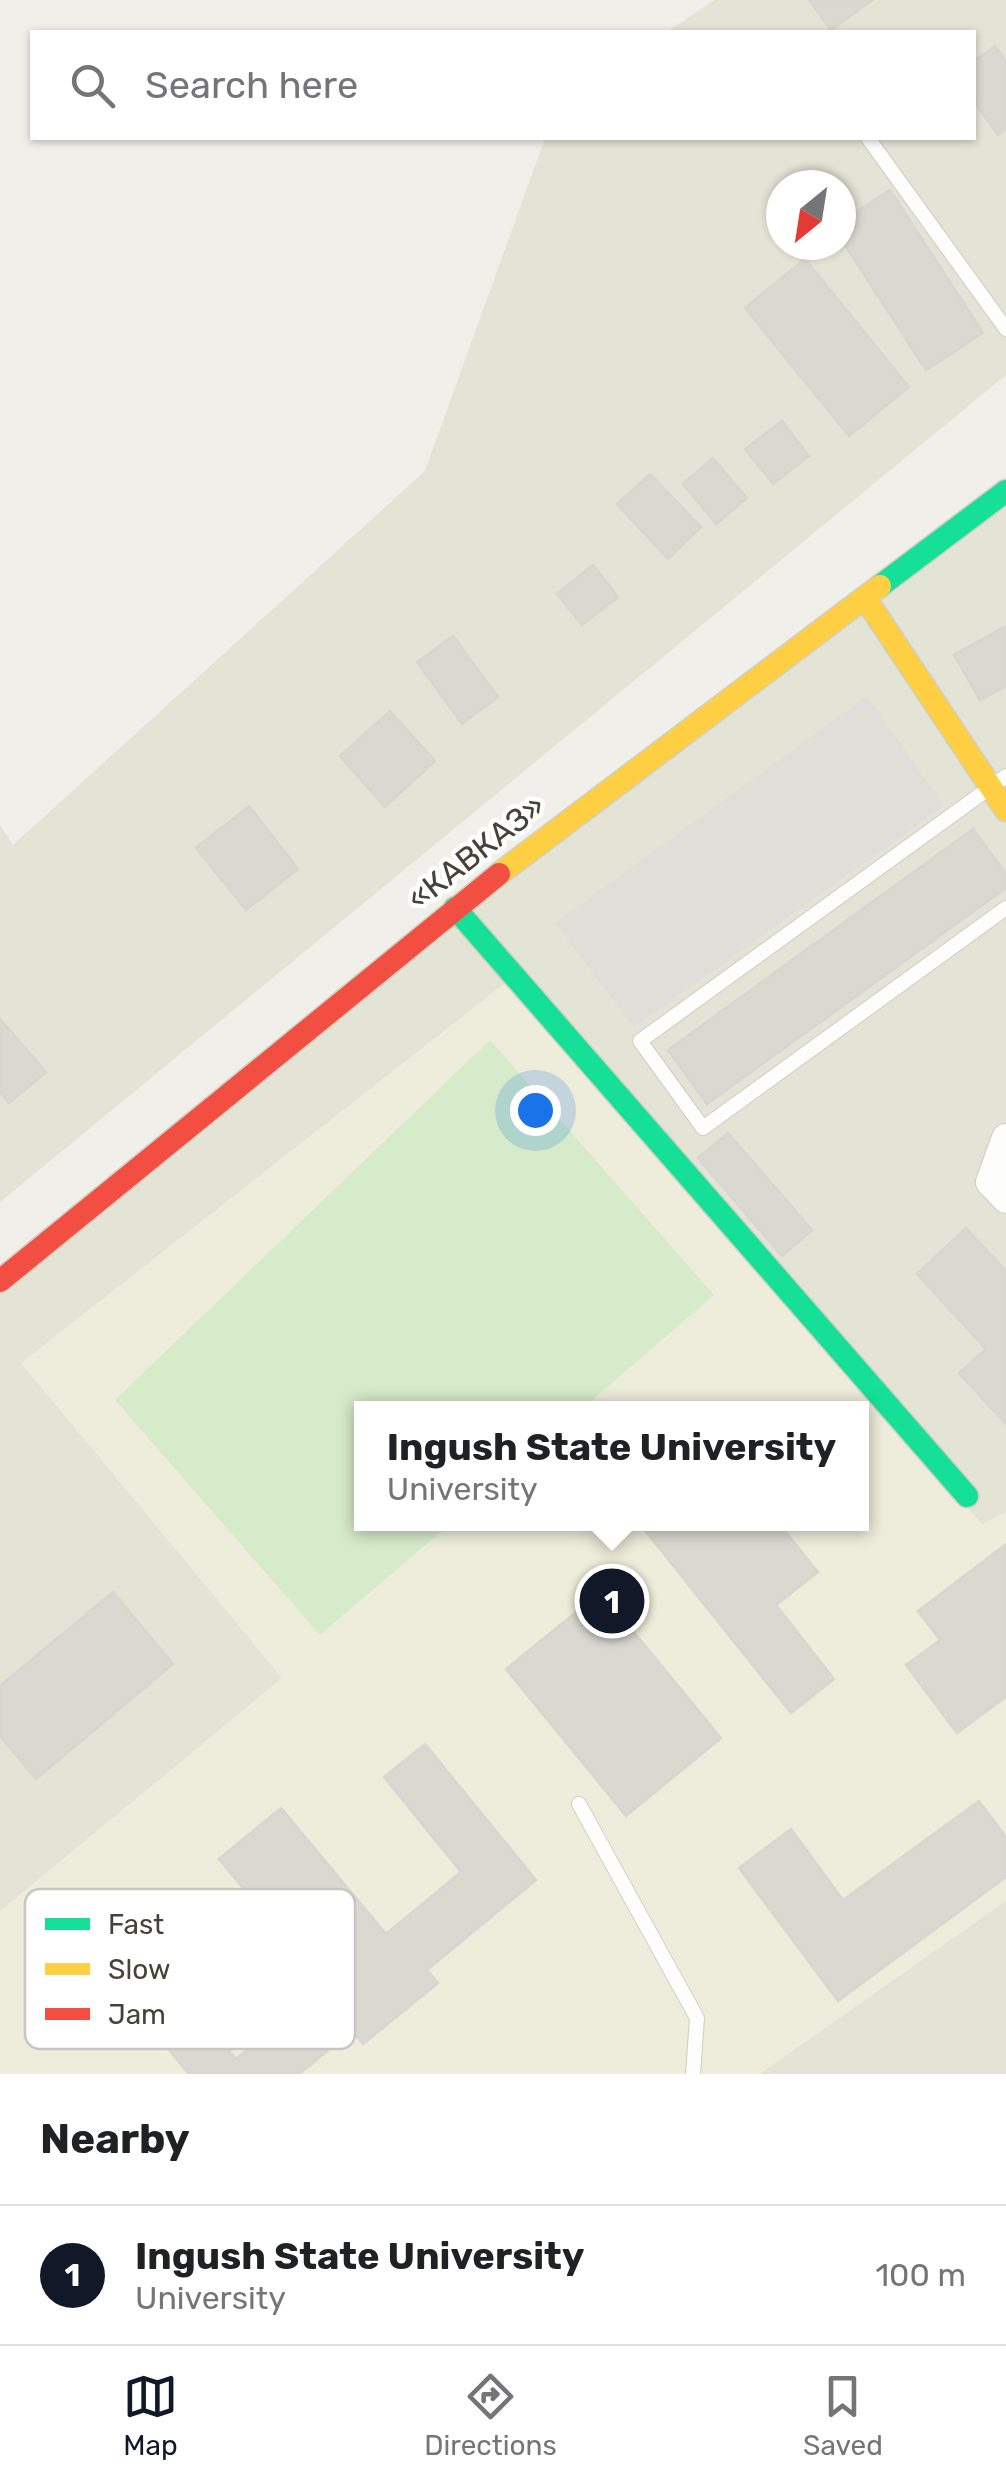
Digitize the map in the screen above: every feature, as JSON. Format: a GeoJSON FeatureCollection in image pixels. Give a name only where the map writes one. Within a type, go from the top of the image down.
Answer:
{"type":"FeatureCollection","features":[{"type":"Feature","properties":{"kind":"main road","name":"«КАВКАЗ»"},"geometry":{"type":"LineString","coordinates":[[0,1282],[455,908],[1006,491]]}},
{"type":"Feature","properties":{"kind":"main road"},"geometry":{"type":"LineString","coordinates":[[865,598],[998,781],[1006,810]]}},
{"type":"Feature","properties":{"kind":"main road"},"geometry":{"type":"LineString","coordinates":[[455,908],[967,1496]]}},
{"type":"Feature","properties":{"kind":"street"},"geometry":{"type":"LineString","coordinates":[[1006,1138],[990,1182],[1006,1199]]}},
{"type":"Feature","properties":{"kind":"lane"},"geometry":{"type":"LineString","coordinates":[[869,140],[1006,329]]}},
{"type":"Feature","properties":{"kind":"lane"},"geometry":{"type":"LineString","coordinates":[[998,781],[640,1041],[703,1128],[1006,908]]}},
{"type":"Feature","properties":{"kind":"lane"},"geometry":{"type":"LineString","coordinates":[[579,1804],[697,2018],[692,2074]]}},
{"type":"Feature","properties":{"kind":"shaded area"},"geometry":{"type":"Polygon","coordinates":[[[714,0],[1006,0],[1006,375],[0,1202],[0,825],[13,845],[425,471],[544,140],[976,140],[976,30],[670,30],[714,0]]]}},
{"type":"Feature","properties":{"kind":"shaded area"},"geometry":{"type":"Polygon","coordinates":[[[1006,491],[1006,2074],[0,2074],[0,1281],[1006,491]]]}},
{"type":"Feature","properties":{"kind":"shaded area"},"geometry":{"type":"Polygon","coordinates":[[[867,696],[944,806],[634,1027],[555,923],[867,696]]]}},
{"type":"Feature","properties":{"kind":"shaded area"},"geometry":{"type":"Polygon","coordinates":[[[505,983],[982,1524],[1006,1512],[1006,1901],[760,2074],[0,2074],[0,1911],[25,1890],[25,2049],[355,2049],[355,1889],[27,1889],[282,1678],[21,1363],[505,983]]]}},
{"type":"Feature","properties":{"kind":"green space"},"geometry":{"type":"Polygon","coordinates":[[[490,1040],[714,1295],[591,1401],[354,1401],[354,1531],[442,1531],[320,1635],[115,1400],[490,1040]]]}},
{"type":"Feature","properties":{"kind":"building"},"geometry":{"type":"Polygon","coordinates":[[[809,0],[872,0],[831,30],[809,0]]]}},
{"type":"Feature","properties":{"kind":"building"},"geometry":{"type":"Polygon","coordinates":[[[995,46],[1006,61],[1006,129],[998,135],[976,104],[976,60],[995,46]]]}},
{"type":"Feature","properties":{"kind":"building"},"geometry":{"type":"Polygon","coordinates":[[[890,190],[983,333],[926,370],[855,260],[856,212],[890,190]]]}},
{"type":"Feature","properties":{"kind":"building"},"geometry":{"type":"Polygon","coordinates":[[[806,260],[909,387],[849,436],[745,308],[806,260]]]}},
{"type":"Feature","properties":{"kind":"building"},"geometry":{"type":"Polygon","coordinates":[[[782,421],[809,456],[773,484],[745,449],[782,421]]]}},
{"type":"Feature","properties":{"kind":"building"},"geometry":{"type":"Polygon","coordinates":[[[713,458],[747,498],[716,524],[683,484],[713,458]]]}},
{"type":"Feature","properties":{"kind":"building"},"geometry":{"type":"Polygon","coordinates":[[[650,474],[701,527],[668,559],[617,504],[650,474]]]}},
{"type":"Feature","properties":{"kind":"building"},"geometry":{"type":"Polygon","coordinates":[[[593,565],[618,597],[582,625],[557,594],[593,565]]]}},
{"type":"Feature","properties":{"kind":"building"},"geometry":{"type":"Polygon","coordinates":[[[1006,626],[1006,686],[980,700],[954,655],[1006,626]]]}},
{"type":"Feature","properties":{"kind":"building"},"geometry":{"type":"Polygon","coordinates":[[[453,636],[498,697],[462,724],[417,662],[453,636]]]}},
{"type":"Feature","properties":{"kind":"building"},"geometry":{"type":"Polygon","coordinates":[[[390,711],[435,761],[385,807],[340,756],[390,711]]]}},
{"type":"Feature","properties":{"kind":"building"},"geometry":{"type":"Polygon","coordinates":[[[249,806],[298,869],[246,910],[196,848],[249,806]]]}},
{"type":"Feature","properties":{"kind":"building"},"geometry":{"type":"Polygon","coordinates":[[[973,829],[1006,874],[1006,888],[707,1104],[668,1050],[973,829]]]}},
{"type":"Feature","properties":{"kind":"building"},"geometry":{"type":"Polygon","coordinates":[[[0,1019],[46,1072],[9,1103],[0,1092],[0,1019]]]}},
{"type":"Feature","properties":{"kind":"building"},"geometry":{"type":"Polygon","coordinates":[[[728,1133],[812,1230],[782,1256],[698,1158],[728,1133]]]}},
{"type":"Feature","properties":{"kind":"building"},"geometry":{"type":"Polygon","coordinates":[[[966,1228],[1006,1271],[1006,1424],[959,1373],[986,1349],[917,1274],[966,1228]]]}},
{"type":"Feature","properties":{"kind":"building"},"geometry":{"type":"Polygon","coordinates":[[[646,1531],[785,1531],[818,1572],[776,1605],[834,1679],[791,1713],[646,1531]]]}},
{"type":"Feature","properties":{"kind":"building"},"geometry":{"type":"Polygon","coordinates":[[[1006,1544],[1006,1697],[957,1733],[906,1665],[940,1640],[918,1611],[1006,1544]]]}},
{"type":"Feature","properties":{"kind":"building"},"geometry":{"type":"Polygon","coordinates":[[[113,1592],[173,1664],[36,1779],[0,1736],[0,1686],[113,1592]]]}},
{"type":"Feature","properties":{"kind":"building"},"geometry":{"type":"Polygon","coordinates":[[[601,1592],[721,1738],[626,1816],[506,1669],[601,1592]]]}},
{"type":"Feature","properties":{"kind":"building"},"geometry":{"type":"Polygon","coordinates":[[[425,1744],[536,1880],[427,1970],[438,1983],[363,2044],[355,2035],[355,1897],[386,1934],[461,1872],[384,1777],[425,1744]]]}},
{"type":"Feature","properties":{"kind":"building"},"geometry":{"type":"Polygon","coordinates":[[[979,1801],[1006,1837],[1006,1877],[838,2001],[739,1868],[791,1829],[843,1900],[979,1801]]]}},
{"type":"Feature","properties":{"kind":"building"},"geometry":{"type":"Polygon","coordinates":[[[281,1808],[348,1889],[244,1889],[219,1859],[281,1808]]]}},
{"type":"Feature","properties":{"kind":"building"},"geometry":{"type":"Polygon","coordinates":[[[169,2049],[228,2049],[236,2059],[248,2049],[330,2049],[299,2074],[189,2074],[169,2049]]]}},
{"type":"Feature","properties":{"kind":"traffic: fast"},"geometry":{"type":"LineString","coordinates":[[880,586],[1006,491]]}},
{"type":"Feature","properties":{"kind":"traffic: fast"},"geometry":{"type":"LineString","coordinates":[[455,908],[967,1496]]}},
{"type":"Feature","properties":{"kind":"traffic: slow"},"geometry":{"type":"LineString","coordinates":[[499,874],[880,586]]}},
{"type":"Feature","properties":{"kind":"traffic: slow"},"geometry":{"type":"LineString","coordinates":[[865,598],[1006,810]]}},
{"type":"Feature","properties":{"kind":"traffic: jam"},"geometry":{"type":"LineString","coordinates":[[0,1281],[499,874]]}},
{"type":"Feature","properties":{"kind":"place","name":"Ingush State University"},"geometry":{"type":"Point","coordinates":[612,1601]}}]}
